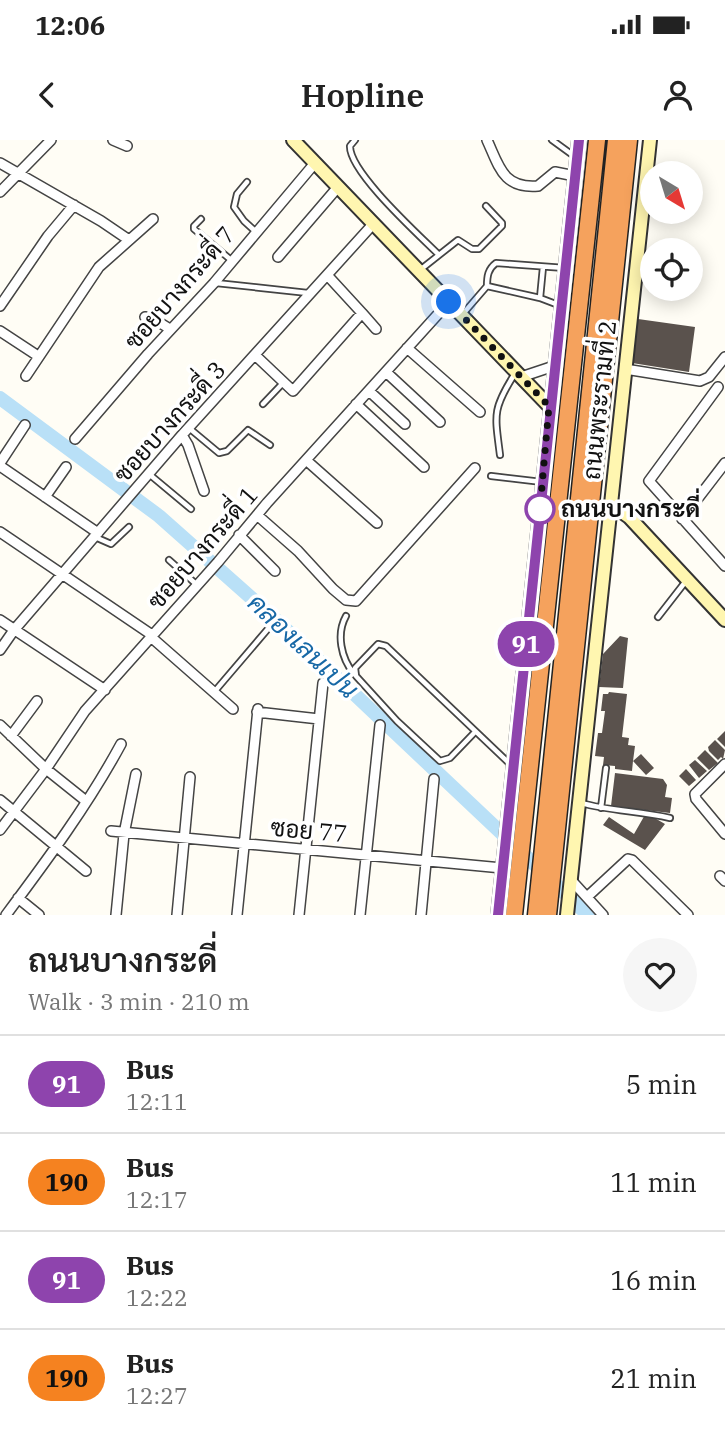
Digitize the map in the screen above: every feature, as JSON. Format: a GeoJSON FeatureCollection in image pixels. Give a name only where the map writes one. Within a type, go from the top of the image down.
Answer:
{"type":"FeatureCollection","features":[{"type":"Feature","properties":{"kind":"highway","name":"ถนนพระรามที่ 2"},"geometry":{"type":"LineString","coordinates":[[514,915],[598,140]]}},
{"type":"Feature","properties":{"kind":"highway"},"geometry":{"type":"LineString","coordinates":[[522,915],[598,140]]}},
{"type":"Feature","properties":{"kind":"highway"},"geometry":{"type":"LineString","coordinates":[[536,915],[616,140]]}},
{"type":"Feature","properties":{"kind":"highway","name":"ถนนพระรามที่ 2"},"geometry":{"type":"LineString","coordinates":[[548,915],[629,140]]}},
{"type":"Feature","properties":{"kind":"main road"},"geometry":{"type":"LineString","coordinates":[[293,140],[549,406]]}},
{"type":"Feature","properties":{"kind":"main road","name":"ถนนพระรามที่ 2"},"geometry":{"type":"LineString","coordinates":[[498,915],[549,406],[579,140]]}},
{"type":"Feature","properties":{"kind":"main road","name":"ถนนพระรามที่ 2"},"geometry":{"type":"LineString","coordinates":[[568,910],[650,140]]}},
{"type":"Feature","properties":{"kind":"main road"},"geometry":{"type":"LineString","coordinates":[[612,505],[629,517],[725,620]]}},
{"type":"Feature","properties":{"kind":"street"},"geometry":{"type":"LineString","coordinates":[[0,192],[51,140]]}},
{"type":"Feature","properties":{"kind":"street"},"geometry":{"type":"LineString","coordinates":[[113,140],[127,146]]}},
{"type":"Feature","properties":{"kind":"street"},"geometry":{"type":"LineString","coordinates":[[487,140],[503,176],[515,183],[538,186],[555,172],[575,176]]}},
{"type":"Feature","properties":{"kind":"street"},"geometry":{"type":"LineString","coordinates":[[0,163],[130,240]]}},
{"type":"Feature","properties":{"kind":"street","name":"ซอยบางกระดี่ 7"},"geometry":{"type":"LineString","coordinates":[[75,439],[170,329],[214,283],[315,163]]}},
{"type":"Feature","properties":{"kind":"street"},"geometry":{"type":"LineString","coordinates":[[278,257],[338,187]]}},
{"type":"Feature","properties":{"kind":"street"},"geometry":{"type":"LineString","coordinates":[[0,306],[48,236],[74,205]]}},
{"type":"Feature","properties":{"kind":"street"},"geometry":{"type":"LineString","coordinates":[[26,376],[99,267],[153,219]]}},
{"type":"Feature","properties":{"kind":"street","name":"ซอยบางกระดี่ 3"},"geometry":{"type":"LineString","coordinates":[[0,650],[14,630],[185,431],[374,223]]}},
{"type":"Feature","properties":{"kind":"street"},"geometry":{"type":"LineString","coordinates":[[328,276],[376,329]]}},
{"type":"Feature","properties":{"kind":"street","name":"ซอยบางกระดี่ 1"},"geometry":{"type":"LineString","coordinates":[[0,830],[85,711],[449,302]]}},
{"type":"Feature","properties":{"kind":"street"},"geometry":{"type":"LineString","coordinates":[[255,355],[283,383],[290,395],[362,313]]}},
{"type":"Feature","properties":{"kind":"street"},"geometry":{"type":"LineString","coordinates":[[145,317],[152,318],[170,329]]}},
{"type":"Feature","properties":{"kind":"street"},"geometry":{"type":"LineString","coordinates":[[0,331],[38,356]]}},
{"type":"Feature","properties":{"kind":"street"},"geometry":{"type":"LineString","coordinates":[[407,348],[480,412]]}},
{"type":"Feature","properties":{"kind":"street"},"geometry":{"type":"LineString","coordinates":[[625,369],[700,381],[709,377],[725,356]]}},
{"type":"Feature","properties":{"kind":"street"},"geometry":{"type":"LineString","coordinates":[[519,374],[554,366]]}},
{"type":"Feature","properties":{"kind":"street"},"geometry":{"type":"LineString","coordinates":[[386,372],[440,422]]}},
{"type":"Feature","properties":{"kind":"street"},"geometry":{"type":"LineString","coordinates":[[718,387],[650,478],[649,484],[723,560]]}},
{"type":"Feature","properties":{"kind":"street"},"geometry":{"type":"LineString","coordinates":[[369,390],[405,424]]}},
{"type":"Feature","properties":{"kind":"street"},"geometry":{"type":"LineString","coordinates":[[356,404],[424,467]]}},
{"type":"Feature","properties":{"kind":"street"},"geometry":{"type":"LineString","coordinates":[[25,425],[0,462],[96,535]]}},
{"type":"Feature","properties":{"kind":"street"},"geometry":{"type":"LineString","coordinates":[[185,431],[204,491]]}},
{"type":"Feature","properties":{"kind":"street"},"geometry":{"type":"LineString","coordinates":[[306,460],[377,523]]}},
{"type":"Feature","properties":{"kind":"street"},"geometry":{"type":"LineString","coordinates":[[682,519],[725,463]]}},
{"type":"Feature","properties":{"kind":"street"},"geometry":{"type":"LineString","coordinates":[[45,497],[66,467]]}},
{"type":"Feature","properties":{"kind":"street"},"geometry":{"type":"LineString","coordinates":[[257,515],[298,551],[333,589],[346,600],[356,601],[475,468]]}},
{"type":"Feature","properties":{"kind":"street"},"geometry":{"type":"LineString","coordinates":[[0,532],[152,636],[233,709]]}},
{"type":"Feature","properties":{"kind":"street"},"geometry":{"type":"LineString","coordinates":[[239,535],[275,571]]}},
{"type":"Feature","properties":{"kind":"street"},"geometry":{"type":"LineString","coordinates":[[0,620],[105,690]]}},
{"type":"Feature","properties":{"kind":"street"},"geometry":{"type":"LineString","coordinates":[[299,915],[323,683]]}},
{"type":"Feature","properties":{"kind":"street"},"geometry":{"type":"LineString","coordinates":[[11,736],[37,701]]}},
{"type":"Feature","properties":{"kind":"street"},"geometry":{"type":"LineString","coordinates":[[237,915],[258,711],[319,719]]}},
{"type":"Feature","properties":{"kind":"street"},"geometry":{"type":"LineString","coordinates":[[0,725],[46,769],[86,801]]}},
{"type":"Feature","properties":{"kind":"street"},"geometry":{"type":"LineString","coordinates":[[360,915],[380,725]]}},
{"type":"Feature","properties":{"kind":"street"},"geometry":{"type":"LineString","coordinates":[[6,915],[56,847],[121,744]]}},
{"type":"Feature","properties":{"kind":"street"},"geometry":{"type":"LineString","coordinates":[[725,764],[695,794],[696,799],[725,834]]}},
{"type":"Feature","properties":{"kind":"street"},"geometry":{"type":"LineString","coordinates":[[116,915],[124,834],[136,774]]}},
{"type":"Feature","properties":{"kind":"street"},"geometry":{"type":"LineString","coordinates":[[177,915],[190,777]]}},
{"type":"Feature","properties":{"kind":"street"},"geometry":{"type":"LineString","coordinates":[[421,915],[434,779]]}},
{"type":"Feature","properties":{"kind":"street"},"geometry":{"type":"LineString","coordinates":[[0,800],[86,871]]}},
{"type":"Feature","properties":{"kind":"street","name":"ซอย 77"},"geometry":{"type":"LineString","coordinates":[[111,831],[502,868]]}},
{"type":"Feature","properties":{"kind":"street"},"geometry":{"type":"LineString","coordinates":[[587,897],[628,859],[688,915]]}},
{"type":"Feature","properties":{"kind":"street"},"geometry":{"type":"LineString","coordinates":[[571,884],[603,915]]}},
{"type":"Feature","properties":{"kind":"street"},"geometry":{"type":"LineString","coordinates":[[18,898],[39,915]]}},
{"type":"Feature","properties":{"kind":"lane"},"geometry":{"type":"LineString","coordinates":[[355,140],[349,146],[351,158],[376,191],[439,255]]}},
{"type":"Feature","properties":{"kind":"lane"},"geometry":{"type":"LineString","coordinates":[[552,140],[577,158]]}},
{"type":"Feature","properties":{"kind":"lane"},"geometry":{"type":"LineString","coordinates":[[247,182],[237,194],[234,207],[255,232]]}},
{"type":"Feature","properties":{"kind":"lane"},"geometry":{"type":"LineString","coordinates":[[419,271],[458,240],[472,249],[479,248],[500,228],[502,223],[486,206]]}},
{"type":"Feature","properties":{"kind":"lane"},"geometry":{"type":"LineString","coordinates":[[201,219],[194,229],[232,260]]}},
{"type":"Feature","properties":{"kind":"lane"},"geometry":{"type":"LineString","coordinates":[[462,315],[487,286],[491,267],[496,263],[566,268]]}},
{"type":"Feature","properties":{"kind":"lane"},"geometry":{"type":"LineString","coordinates":[[540,298],[543,267]]}},
{"type":"Feature","properties":{"kind":"lane"},"geometry":{"type":"LineString","coordinates":[[214,283],[313,293]]}},
{"type":"Feature","properties":{"kind":"lane"},"geometry":{"type":"LineString","coordinates":[[487,286],[562,306]]}},
{"type":"Feature","properties":{"kind":"lane"},"geometry":{"type":"LineString","coordinates":[[500,455],[496,417],[499,398],[519,374]]}},
{"type":"Feature","properties":{"kind":"lane"},"geometry":{"type":"LineString","coordinates":[[263,404],[283,383]]}},
{"type":"Feature","properties":{"kind":"lane"},"geometry":{"type":"LineString","coordinates":[[185,431],[219,453],[227,450],[248,430],[270,445]]}},
{"type":"Feature","properties":{"kind":"lane"},"geometry":{"type":"LineString","coordinates":[[149,474],[191,509]]}},
{"type":"Feature","properties":{"kind":"lane"},"geometry":{"type":"LineString","coordinates":[[491,476],[542,482]]}},
{"type":"Feature","properties":{"kind":"lane"},"geometry":{"type":"LineString","coordinates":[[96,535],[111,544],[129,527]]}},
{"type":"Feature","properties":{"kind":"lane"},"geometry":{"type":"LineString","coordinates":[[169,560],[197,585]]}},
{"type":"Feature","properties":{"kind":"lane"},"geometry":{"type":"LineString","coordinates":[[658,617],[687,580]]}},
{"type":"Feature","properties":{"kind":"lane"},"geometry":{"type":"LineString","coordinates":[[346,616],[341,627],[340,641],[347,663],[397,721],[440,761],[450,758],[475,733]]}},
{"type":"Feature","properties":{"kind":"lane"},"geometry":{"type":"LineString","coordinates":[[214,692],[273,623]]}},
{"type":"Feature","properties":{"kind":"lane"},"geometry":{"type":"LineString","coordinates":[[356,676],[355,668],[378,644],[386,646],[513,767]]}},
{"type":"Feature","properties":{"kind":"lane"},"geometry":{"type":"LineString","coordinates":[[601,808],[606,768]]}},
{"type":"Feature","properties":{"kind":"lane"},"geometry":{"type":"LineString","coordinates":[[580,803],[670,818]]}},
{"type":"Feature","properties":{"kind":"building"},"geometry":{"type":"Polygon","coordinates":[[[638,319],[695,327],[689,372],[632,363],[638,319]]]}},
{"type":"Feature","properties":{"kind":"building"},"geometry":{"type":"Polygon","coordinates":[[[620,636],[628,638],[623,688],[599,687],[603,654],[620,636]]]}},
{"type":"Feature","properties":{"kind":"building"},"geometry":{"type":"Polygon","coordinates":[[[603,694],[627,694],[622,737],[629,738],[628,745],[635,746],[632,771],[603,765],[604,757],[595,756],[605,711],[601,711],[603,694]]]}},
{"type":"Feature","properties":{"kind":"building"},"geometry":{"type":"Polygon","coordinates":[[[725,731],[725,747],[717,739],[725,731]]]}},
{"type":"Feature","properties":{"kind":"building"},"geometry":{"type":"Polygon","coordinates":[[[715,740],[725,750],[723,759],[721,757],[718,760],[709,751],[708,747],[715,740]]]}},
{"type":"Feature","properties":{"kind":"building"},"geometry":{"type":"Polygon","coordinates":[[[705,750],[718,763],[709,770],[697,758],[705,750]]]}},
{"type":"Feature","properties":{"kind":"building"},"geometry":{"type":"Polygon","coordinates":[[[641,754],[654,768],[646,775],[633,761],[641,754]]]}},
{"type":"Feature","properties":{"kind":"building"},"geometry":{"type":"Polygon","coordinates":[[[695,760],[707,771],[699,778],[689,765],[695,760]]]}},
{"type":"Feature","properties":{"kind":"building"},"geometry":{"type":"Polygon","coordinates":[[[686,769],[696,780],[689,786],[679,776],[686,769]]]}},
{"type":"Feature","properties":{"kind":"building"},"geometry":{"type":"Polygon","coordinates":[[[615,773],[663,779],[667,785],[665,797],[672,798],[670,813],[611,806],[615,773]]]}},
{"type":"Feature","properties":{"kind":"building"},"geometry":{"type":"Polygon","coordinates":[[[646,813],[665,824],[645,850],[603,825],[609,817],[634,834],[646,813]]]}},
{"type":"Feature","properties":{"kind":"waterway","name":"คลองเลนเปน"},"geometry":{"type":"LineString","coordinates":[[0,398],[159,516],[275,619],[588,915]]}},
{"type":"Feature","properties":{"kind":"bus line","name":"91"},"geometry":{"type":"LineString","coordinates":[[498,915],[549,406],[579,140]]}},
{"type":"Feature","properties":{"kind":"place","name":"ถนนบางกระดี่"},"geometry":{"type":"Point","coordinates":[540,509]}},
{"type":"Feature","properties":{"kind":"route"},"geometry":{"type":"LineString","coordinates":[[449,302],[549,406],[540,509]]}}]}
